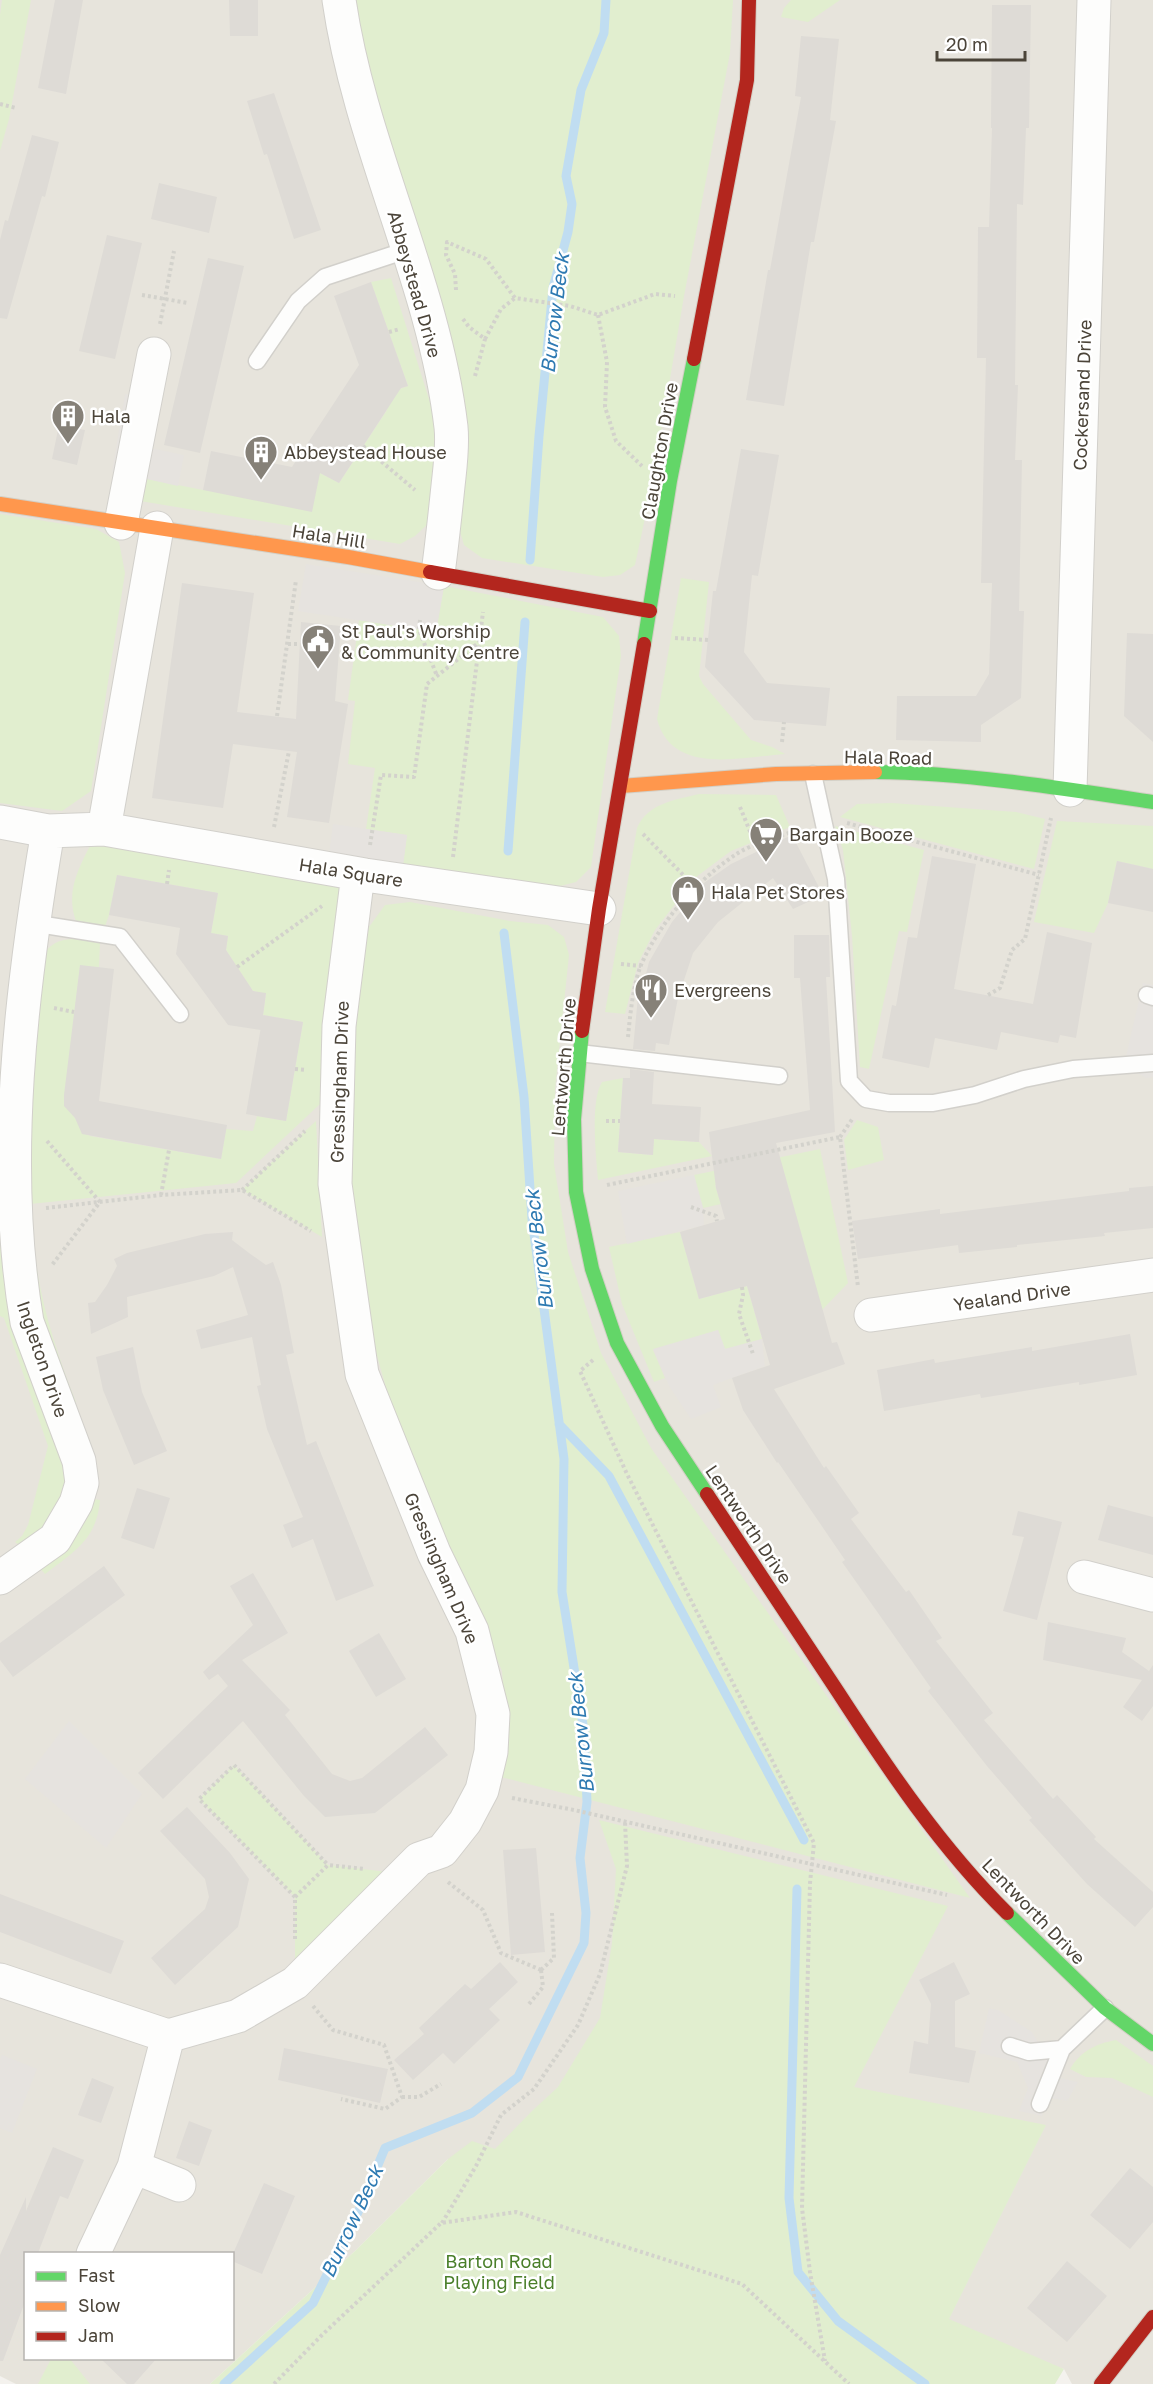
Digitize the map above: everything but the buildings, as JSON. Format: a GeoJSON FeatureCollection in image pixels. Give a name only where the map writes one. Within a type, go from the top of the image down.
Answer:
{"type":"FeatureCollection","features":[{"type":"Feature","properties":{"kind":"street","name":"Abbeystead Drive"},"geometry":{"type":"LineString","coordinates":[[339,0],[367,127],[407,250],[446,394],[451,430],[450,467],[438,573]]}},
{"type":"Feature","properties":{"kind":"street","name":"Claughton Drive"},"geometry":{"type":"LineString","coordinates":[[599,909],[618,807],[670,481],[747,80],[749,0]]}},
{"type":"Feature","properties":{"kind":"street","name":"Cockersand Drive"},"geometry":{"type":"LineString","coordinates":[[1064,789],[1094,0]]}},
{"type":"Feature","properties":{"kind":"street"},"geometry":{"type":"LineString","coordinates":[[121,523],[154,354]]}},
{"type":"Feature","properties":{"kind":"street","name":"Hala Hill"},"geometry":{"type":"LineString","coordinates":[[0,504],[302,550],[650,611]]}},
{"type":"Feature","properties":{"kind":"street"},"geometry":{"type":"LineString","coordinates":[[104,829],[157,528]]}},
{"type":"Feature","properties":{"kind":"street","name":"Hala Road"},"geometry":{"type":"LineString","coordinates":[[621,786],[813,774],[932,774],[1153,802]]}},
{"type":"Feature","properties":{"kind":"street"},"geometry":{"type":"LineString","coordinates":[[0,822],[48,831]]}},
{"type":"Feature","properties":{"kind":"street","name":"Hala Square"},"geometry":{"type":"LineString","coordinates":[[48,831],[104,829],[268,858],[360,880],[449,886],[599,909]]}},
{"type":"Feature","properties":{"kind":"street","name":"Ingleton Drive"},"geometry":{"type":"LineString","coordinates":[[0,1578],[55,1539],[76,1503],[82,1483],[79,1461],[27,1322],[9,1213],[7,1154],[10,1097],[32,923],[48,831]]}},
{"type":"Feature","properties":{"kind":"street","name":"Gressingham Drive"},"geometry":{"type":"LineString","coordinates":[[168,2036],[238,2016],[295,1983],[412,1866],[442,1851],[465,1822],[482,1790],[491,1752],[493,1714],[472,1631],[434,1553],[362,1374],[335,1184],[339,1026],[360,880]]}},
{"type":"Feature","properties":{"kind":"street","name":"Lentworth Drive"},"geometry":{"type":"LineString","coordinates":[[599,909],[579,1053],[574,1119],[576,1192],[592,1269],[617,1343],[662,1426],[886,1765],[928,1821],[990,1896],[1105,2008],[1153,2044]]}},
{"type":"Feature","properties":{"kind":"street","name":"Yealand Drive"},"geometry":{"type":"LineString","coordinates":[[871,1315],[1153,1275]]}},
{"type":"Feature","properties":{"kind":"street"},"geometry":{"type":"LineString","coordinates":[[1084,1577],[1153,1595]]}},
{"type":"Feature","properties":{"kind":"street"},"geometry":{"type":"LineString","coordinates":[[0,1980],[168,2036],[134,2168],[93,2252]]}},
{"type":"Feature","properties":{"kind":"street"},"geometry":{"type":"LineString","coordinates":[[134,2168],[179,2185]]}},
{"type":"Feature","properties":{"kind":"street"},"geometry":{"type":"LineString","coordinates":[[1101,2384],[1153,2317]]}},
{"type":"Feature","properties":{"kind":"lane"},"geometry":{"type":"LineString","coordinates":[[257,361],[298,301],[325,277],[407,250]]}},
{"type":"Feature","properties":{"kind":"lane"},"geometry":{"type":"LineString","coordinates":[[813,774],[836,879],[849,1081],[866,1099],[889,1103],[933,1103],[975,1095],[1024,1079],[1072,1069],[1153,1063]]}},
{"type":"Feature","properties":{"kind":"lane"},"geometry":{"type":"LineString","coordinates":[[32,923],[120,937],[180,1014]]}},
{"type":"Feature","properties":{"kind":"lane"},"geometry":{"type":"LineString","coordinates":[[579,1053],[779,1076]]}},
{"type":"Feature","properties":{"kind":"lane"},"geometry":{"type":"LineString","coordinates":[[1040,2104],[1062,2049],[1105,2008]]}},
{"type":"Feature","properties":{"kind":"lane"},"geometry":{"type":"LineString","coordinates":[[1010,2046],[1029,2052],[1062,2049]]}},
{"type":"Feature","properties":{"kind":"path"},"geometry":{"type":"LineString","coordinates":[[0,104],[16,108]]}},
{"type":"Feature","properties":{"kind":"path"},"geometry":{"type":"LineString","coordinates":[[456,297],[455,273],[446,255],[447,243],[486,259],[514,298],[570,306],[598,315],[655,294],[705,300]]}},
{"type":"Feature","properties":{"kind":"path"},"geometry":{"type":"LineString","coordinates":[[154,354],[174,251]]}},
{"type":"Feature","properties":{"kind":"path"},"geometry":{"type":"LineString","coordinates":[[142,295],[188,303]]}},
{"type":"Feature","properties":{"kind":"path"},"geometry":{"type":"LineString","coordinates":[[463,318],[469,327],[485,339],[501,309],[514,298]]}},
{"type":"Feature","properties":{"kind":"path"},"geometry":{"type":"LineString","coordinates":[[598,315],[606,362],[605,406],[616,441],[646,470],[670,481]]}},
{"type":"Feature","properties":{"kind":"path"},"geometry":{"type":"LineString","coordinates":[[363,446],[420,494]]}},
{"type":"Feature","properties":{"kind":"path"},"geometry":{"type":"LineString","coordinates":[[277,716],[302,550]]}},
{"type":"Feature","properties":{"kind":"path"},"geometry":{"type":"LineString","coordinates":[[449,886],[478,644],[488,581]]}},
{"type":"Feature","properties":{"kind":"path"},"geometry":{"type":"LineString","coordinates":[[420,620],[419,630],[437,676]]}},
{"type":"Feature","properties":{"kind":"path"},"geometry":{"type":"LineString","coordinates":[[288,644],[300,644]]}},
{"type":"Feature","properties":{"kind":"path"},"geometry":{"type":"LineString","coordinates":[[237,967],[360,880],[381,775],[414,777],[427,684],[478,644]]}},
{"type":"Feature","properties":{"kind":"path"},"geometry":{"type":"LineString","coordinates":[[268,858],[289,751]]}},
{"type":"Feature","properties":{"kind":"path"},"geometry":{"type":"LineString","coordinates":[[729,779],[756,846]]}},
{"type":"Feature","properties":{"kind":"path"},"geometry":{"type":"LineString","coordinates":[[988,995],[1000,988],[1012,950],[1025,939],[1038,875],[1064,789]]}},
{"type":"Feature","properties":{"kind":"path"},"geometry":{"type":"LineString","coordinates":[[618,807],[695,887]]}},
{"type":"Feature","properties":{"kind":"path"},"geometry":{"type":"LineString","coordinates":[[626,1059],[629,1018],[641,966],[660,931],[695,887],[736,853],[823,820],[838,820],[1038,875]]}},
{"type":"Feature","properties":{"kind":"path"},"geometry":{"type":"LineString","coordinates":[[10,1097],[100,1202]]}},
{"type":"Feature","properties":{"kind":"path"},"geometry":{"type":"LineString","coordinates":[[242,1190],[337,1102]]}},
{"type":"Feature","properties":{"kind":"path"},"geometry":{"type":"LineString","coordinates":[[576,1192],[840,1137],[858,1287],[871,1315]]}},
{"type":"Feature","properties":{"kind":"path"},"geometry":{"type":"LineString","coordinates":[[161,1195],[169,1150]]}},
{"type":"Feature","properties":{"kind":"path"},"geometry":{"type":"LineString","coordinates":[[9,1213],[161,1195],[242,1190],[345,1251]]}},
{"type":"Feature","properties":{"kind":"path"},"geometry":{"type":"LineString","coordinates":[[51,1267],[100,1202]]}},
{"type":"Feature","properties":{"kind":"path"},"geometry":{"type":"LineString","coordinates":[[691,1207],[716,1216],[717,1221]]}},
{"type":"Feature","properties":{"kind":"path"},"geometry":{"type":"LineString","coordinates":[[742,1287],[743,1295],[739,1314],[753,1354]]}},
{"type":"Feature","properties":{"kind":"path"},"geometry":{"type":"LineString","coordinates":[[601,1353],[580,1371],[627,1474],[814,1843],[811,1864],[802,2208],[825,2361]]}},
{"type":"Feature","properties":{"kind":"path"},"geometry":{"type":"LineString","coordinates":[[328,1865],[234,1765],[199,1799],[295,1897],[295,1983],[333,2030],[384,2045],[402,2097]]}},
{"type":"Feature","properties":{"kind":"path"},"geometry":{"type":"LineString","coordinates":[[505,1797],[574,1810],[948,1895]]}},
{"type":"Feature","properties":{"kind":"path"},"geometry":{"type":"LineString","coordinates":[[274,2384],[322,2334],[441,2223],[476,2166],[501,2115],[534,2089],[578,2025],[600,1974],[627,1866],[628,1822]]}},
{"type":"Feature","properties":{"kind":"path"},"geometry":{"type":"LineString","coordinates":[[295,1897],[328,1865],[412,1866],[483,1910],[501,1953],[541,1970]]}},
{"type":"Feature","properties":{"kind":"path"},"geometry":{"type":"LineString","coordinates":[[541,1970],[554,1958],[552,1913]]}},
{"type":"Feature","properties":{"kind":"path"},"geometry":{"type":"LineString","coordinates":[[529,2004],[543,1987],[541,1970]]}},
{"type":"Feature","properties":{"kind":"path"},"geometry":{"type":"LineString","coordinates":[[341,2099],[385,2109],[402,2097],[419,2097],[441,2084]]}},
{"type":"Feature","properties":{"kind":"path"},"geometry":{"type":"LineString","coordinates":[[441,2223],[516,2212],[742,2284],[849,2384]]}},
{"type":"Feature","properties":{"kind":"shaded area"},"geometry":{"type":"Polygon","coordinates":[[[0,0],[1153,0],[1153,2384],[1072,2384],[1064,2369],[448,2159],[356,2250],[210,2384],[16,2384],[0,2376],[0,0]]]}},
{"type":"Feature","properties":{"kind":"shaded area"},"geometry":{"type":"Polygon","coordinates":[[[125,394],[137,396],[124,474],[112,472],[125,394]]]}},
{"type":"Feature","properties":{"kind":"shaded area"},"geometry":{"type":"Polygon","coordinates":[[[145,447],[184,455],[178,486],[138,477],[145,447]]]}},
{"type":"Feature","properties":{"kind":"shaded area"},"geometry":{"type":"Polygon","coordinates":[[[306,564],[444,586],[436,632],[298,611],[306,564]]]}},
{"type":"Feature","properties":{"kind":"shaded area"},"geometry":{"type":"Polygon","coordinates":[[[333,824],[407,835],[403,865],[329,854],[333,824]]]}},
{"type":"Feature","properties":{"kind":"shaded area"},"geometry":{"type":"Polygon","coordinates":[[[1143,983],[1153,985],[1153,1077],[1146,1078],[1124,1065],[1143,983]]]}},
{"type":"Feature","properties":{"kind":"shaded area"},"geometry":{"type":"Polygon","coordinates":[[[694,1175],[703,1208],[704,1225],[627,1244],[618,1191],[694,1175]]]}},
{"type":"Feature","properties":{"kind":"shaded area"},"geometry":{"type":"Polygon","coordinates":[[[718,1330],[725,1349],[762,1339],[765,1366],[713,1385],[721,1407],[691,1419],[669,1386],[653,1349],[718,1330]]]}},
{"type":"Feature","properties":{"kind":"shaded area"},"geometry":{"type":"Polygon","coordinates":[[[69,1721],[142,1794],[106,1848],[25,1779],[69,1721]]]}},
{"type":"Feature","properties":{"kind":"shaded area"},"geometry":{"type":"Polygon","coordinates":[[[989,2008],[998,2010],[1032,2032],[1059,2078],[1078,2082],[1067,2101],[1049,2098],[1042,2116],[1019,2111],[1028,2088],[1017,2062],[979,2053],[989,2008]]]}},
{"type":"Feature","properties":{"kind":"shaded area"},"geometry":{"type":"Polygon","coordinates":[[[2,2055],[37,2069],[12,2133],[0,2128],[0,2060],[2,2055]]]}},
{"type":"Feature","properties":{"kind":"green space"},"geometry":{"type":"Polygon","coordinates":[[[2,0],[31,0],[9,119],[0,151],[0,15],[2,0]]]}},
{"type":"Feature","properties":{"kind":"green space"},"geometry":{"type":"Polygon","coordinates":[[[353,0],[733,0],[730,53],[684,296],[652,485],[635,565],[620,575],[603,577],[482,558],[464,545],[457,521],[459,389],[447,320],[377,126],[353,0]]]}},
{"type":"Feature","properties":{"kind":"green space"},"geometry":{"type":"Polygon","coordinates":[[[791,0],[840,0],[808,22],[781,17],[784,8],[791,0]]]}},
{"type":"Feature","properties":{"kind":"green space"},"geometry":{"type":"Polygon","coordinates":[[[391,278],[438,428],[431,521],[415,536],[400,544],[140,501],[138,477],[203,490],[320,473],[339,483],[387,410],[372,399],[408,386],[371,282],[391,278]]]}},
{"type":"Feature","properties":{"kind":"green space"},"geometry":{"type":"Polygon","coordinates":[[[0,514],[96,529],[119,542],[125,573],[91,791],[62,811],[0,803],[0,514]]]}},
{"type":"Feature","properties":{"kind":"green space"},"geometry":{"type":"Polygon","coordinates":[[[681,578],[709,582],[699,676],[703,684],[751,740],[785,754],[710,759],[692,756],[677,749],[665,737],[657,719],[681,578]]]}},
{"type":"Feature","properties":{"kind":"green space"},"geometry":{"type":"Polygon","coordinates":[[[444,586],[603,617],[619,636],[621,656],[591,867],[576,882],[552,888],[403,865],[407,835],[366,829],[375,768],[348,764],[355,701],[348,700],[359,620],[436,632],[444,586]]]}},
{"type":"Feature","properties":{"kind":"green space"},"geometry":{"type":"Polygon","coordinates":[[[699,794],[776,795],[790,827],[731,851],[696,877],[655,930],[638,963],[625,1014],[605,1012],[637,828],[648,813],[655,808],[699,794]]]}},
{"type":"Feature","properties":{"kind":"green space"},"geometry":{"type":"Polygon","coordinates":[[[892,803],[1016,812],[1045,819],[1034,869],[840,817],[857,804],[892,803]]]}},
{"type":"Feature","properties":{"kind":"green space"},"geometry":{"type":"Polygon","coordinates":[[[1057,821],[1153,826],[1153,869],[1117,861],[1108,903],[1094,933],[1034,922],[1057,821]]]}},
{"type":"Feature","properties":{"kind":"green space"},"geometry":{"type":"Polygon","coordinates":[[[835,826],[924,850],[907,932],[899,931],[869,1069],[860,1067],[852,936],[843,850],[835,826]]]}},
{"type":"Feature","properties":{"kind":"green space"},"geometry":{"type":"Polygon","coordinates":[[[91,844],[337,882],[344,891],[320,1104],[236,1183],[30,1204],[36,1261],[44,1303],[58,1353],[76,1402],[68,1402],[44,1347],[21,1143],[44,953],[63,940],[100,942],[99,967],[80,966],[65,1097],[75,1118],[90,1136],[221,1159],[226,1129],[253,1131],[257,1116],[286,1121],[303,1022],[263,1015],[266,994],[253,991],[226,950],[228,936],[211,933],[218,893],[117,875],[104,929],[77,924],[72,893],[77,873],[91,844]]]}},
{"type":"Feature","properties":{"kind":"green space"},"geometry":{"type":"Polygon","coordinates":[[[410,902],[510,921],[548,925],[564,937],[569,955],[555,1089],[554,1164],[568,1252],[601,1353],[651,1448],[970,1898],[501,1777],[506,1727],[502,1671],[421,1489],[387,1391],[369,1328],[348,1196],[358,970],[369,927],[385,905],[410,902]]]}},
{"type":"Feature","properties":{"kind":"green space"},"geometry":{"type":"Polygon","coordinates":[[[623,1078],[618,1152],[652,1155],[654,1139],[699,1142],[712,1156],[598,1180],[595,1115],[598,1091],[602,1082],[623,1078]]]}},
{"type":"Feature","properties":{"kind":"green space"},"geometry":{"type":"Polygon","coordinates":[[[857,1120],[878,1127],[884,1160],[848,1170],[844,1140],[857,1120]]]}},
{"type":"Feature","properties":{"kind":"green space"},"geometry":{"type":"Polygon","coordinates":[[[316,1121],[322,1237],[242,1190],[316,1121]]]}},
{"type":"Feature","properties":{"kind":"green space"},"geometry":{"type":"Polygon","coordinates":[[[820,1149],[848,1283],[822,1310],[782,1166],[715,1185],[721,1204],[703,1208],[694,1175],[820,1149]]]}},
{"type":"Feature","properties":{"kind":"green space"},"geometry":{"type":"Polygon","coordinates":[[[680,1232],[699,1299],[747,1286],[762,1339],[725,1349],[718,1330],[653,1350],[665,1378],[654,1382],[622,1304],[609,1247],[680,1232]]]}},
{"type":"Feature","properties":{"kind":"green space"},"geometry":{"type":"Polygon","coordinates":[[[0,1238],[5,1280],[70,1483],[53,1524],[23,1548],[15,1542],[22,1536],[28,1525],[48,1446],[4,1318],[0,1316],[0,1238]]]}},
{"type":"Feature","properties":{"kind":"green space"},"geometry":{"type":"Polygon","coordinates":[[[93,1499],[100,1500],[98,1513],[89,1535],[74,1551],[45,1574],[37,1565],[93,1499]]]}},
{"type":"Feature","properties":{"kind":"green space"},"geometry":{"type":"Polygon","coordinates":[[[234,1765],[328,1865],[405,1874],[295,1983],[295,1897],[199,1799],[234,1765]]]}},
{"type":"Feature","properties":{"kind":"green space","name":"Barton Road Playing Field"},"geometry":{"type":"Polygon","coordinates":[[[599,1820],[948,1906],[854,2087],[1046,2125],[949,2319],[1064,2369],[1055,2384],[210,2384],[356,2250],[448,2159],[472,2141],[495,2149],[558,2087],[600,2018],[612,1943],[616,1869],[599,1820]]]}},
{"type":"Feature","properties":{"kind":"green space"},"geometry":{"type":"Polygon","coordinates":[[[1116,2040],[1153,2066],[1153,2097],[1112,2078],[1086,2077],[1070,2069],[1089,2049],[1116,2040]]]}},
{"type":"Feature","properties":{"kind":"green space"},"geometry":{"type":"Polygon","coordinates":[[[50,2360],[71,2360],[90,2384],[38,2384],[50,2360]]]}},
{"type":"Feature","properties":{"kind":"waterway","name":"Burrow Beck"},"geometry":{"type":"LineString","coordinates":[[530,560],[553,288],[568,232],[572,204],[566,176],[581,90],[604,33],[606,0]]}},
{"type":"Feature","properties":{"kind":"waterway","name":"Burrow Beck"},"geometry":{"type":"LineString","coordinates":[[508,851],[525,622]]}},
{"type":"Feature","properties":{"kind":"waterway","name":"Burrow Beck"},"geometry":{"type":"LineString","coordinates":[[224,2384],[313,2303],[361,2206],[385,2148],[472,2113],[518,2077],[584,1943],[586,1913],[580,1858],[587,1802],[584,1731],[562,1592],[564,1459],[532,1219],[524,1097],[504,933]]}},
{"type":"Feature","properties":{"kind":"waterway"},"geometry":{"type":"LineString","coordinates":[[559,1424],[609,1476],[804,1840]]}},
{"type":"Feature","properties":{"kind":"waterway"},"geometry":{"type":"LineString","coordinates":[[797,1889],[789,2198],[798,2272],[838,2321],[925,2384]]}},
{"type":"Feature","properties":{"kind":"traffic: fast"},"geometry":{"type":"LineString","coordinates":[[644,644],[670,481],[694,359]]}},
{"type":"Feature","properties":{"kind":"traffic: fast"},"geometry":{"type":"LineString","coordinates":[[875,772],[980,778],[1153,802]]}},
{"type":"Feature","properties":{"kind":"traffic: fast"},"geometry":{"type":"LineString","coordinates":[[582,1031],[574,1119],[576,1192],[592,1269],[617,1343],[662,1426],[707,1494]]}},
{"type":"Feature","properties":{"kind":"traffic: fast"},"geometry":{"type":"LineString","coordinates":[[1007,1913],[1105,2008],[1153,2044]]}},
{"type":"Feature","properties":{"kind":"traffic: slow"},"geometry":{"type":"LineString","coordinates":[[0,504],[348,557],[430,572]]}},
{"type":"Feature","properties":{"kind":"traffic: slow"},"geometry":{"type":"LineString","coordinates":[[621,786],[776,774],[875,772]]}},
{"type":"Feature","properties":{"kind":"traffic: jam"},"geometry":{"type":"LineString","coordinates":[[694,359],[747,80],[749,0]]}},
{"type":"Feature","properties":{"kind":"traffic: jam"},"geometry":{"type":"LineString","coordinates":[[430,572],[650,611]]}},
{"type":"Feature","properties":{"kind":"traffic: jam"},"geometry":{"type":"LineString","coordinates":[[582,1031],[599,909],[644,644]]}},
{"type":"Feature","properties":{"kind":"traffic: jam"},"geometry":{"type":"LineString","coordinates":[[707,1494],[916,1807],[960,1862],[1007,1913]]}},
{"type":"Feature","properties":{"kind":"traffic: jam"},"geometry":{"type":"LineString","coordinates":[[1101,2384],[1153,2317]]}},
{"type":"Feature","properties":{"kind":"place","name":"Hala"},"geometry":{"type":"Point","coordinates":[68,445]}},
{"type":"Feature","properties":{"kind":"place","name":"Abbeystead House"},"geometry":{"type":"Point","coordinates":[261,481]}},
{"type":"Feature","properties":{"kind":"place","name":"St Paul's Worship & Community Centre"},"geometry":{"type":"Point","coordinates":[318,670]}},
{"type":"Feature","properties":{"kind":"place","name":"Bargain Booze"},"geometry":{"type":"Point","coordinates":[766,863]}},
{"type":"Feature","properties":{"kind":"place","name":"Hala Pet Stores"},"geometry":{"type":"Point","coordinates":[688,921]}},
{"type":"Feature","properties":{"kind":"place","name":"Evergreens"},"geometry":{"type":"Point","coordinates":[651,1019]}}]}
